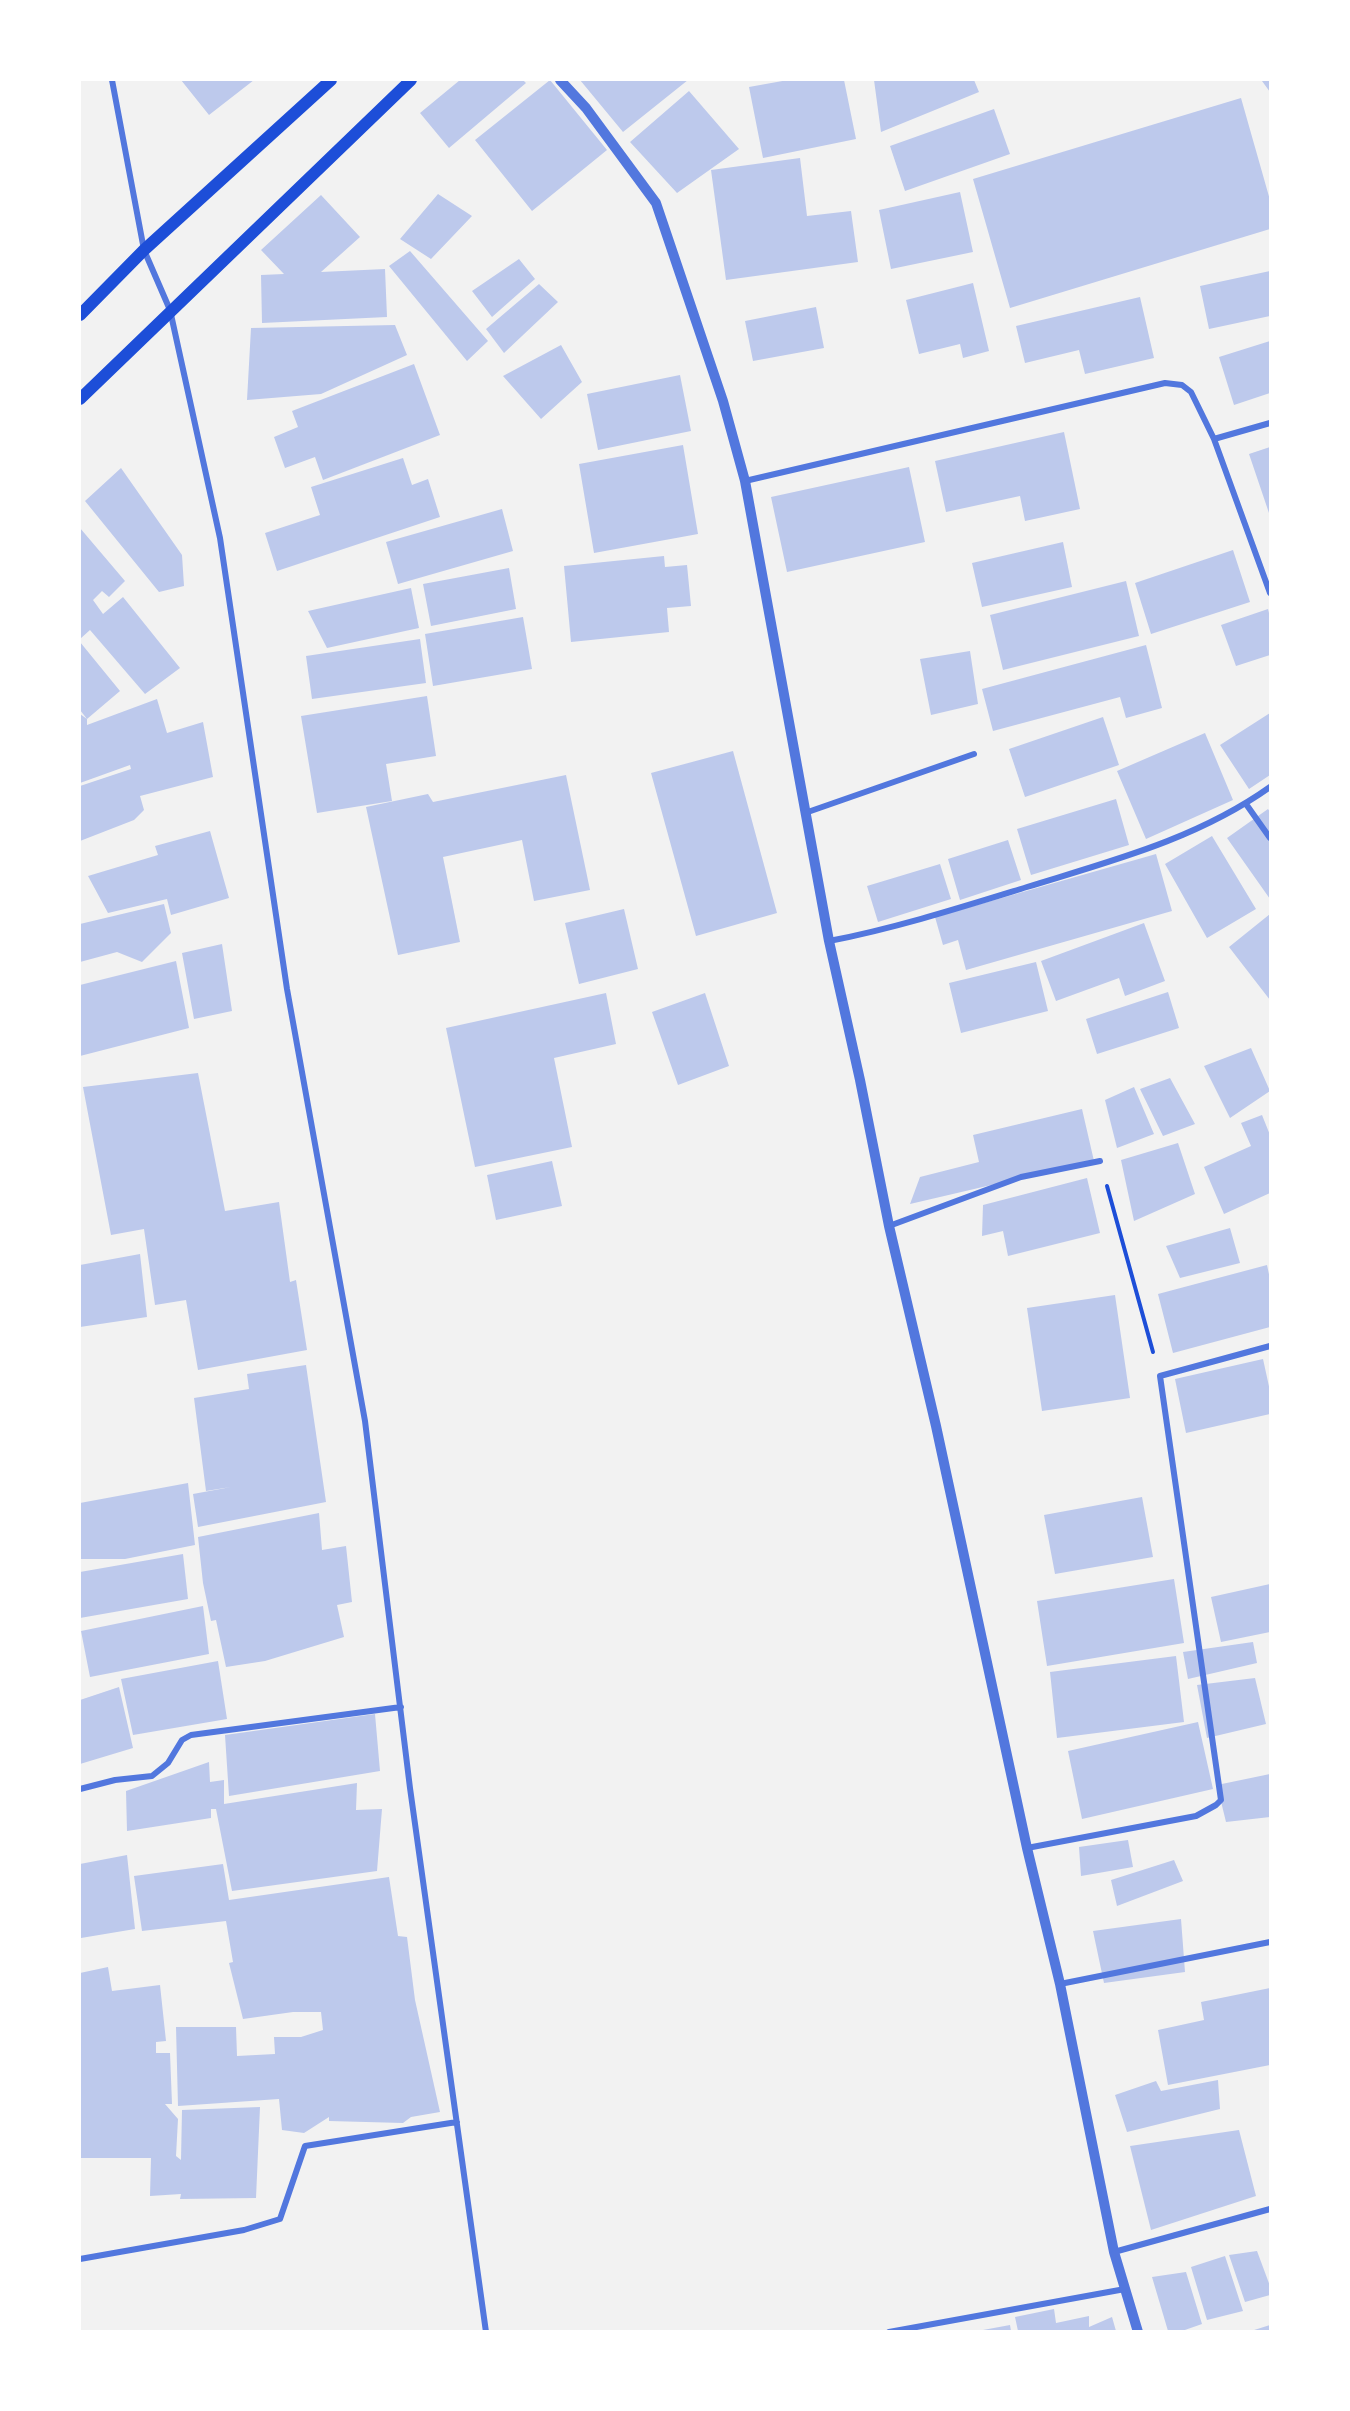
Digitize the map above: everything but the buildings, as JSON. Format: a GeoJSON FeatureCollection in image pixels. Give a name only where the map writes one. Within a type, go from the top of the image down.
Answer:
{"type":"FeatureCollection","features":[{"type":"Feature","properties":{"kind":"main road"},"geometry":{"type":"LineString","coordinates":[[80,315],[144,250],[331,80]]}},
{"type":"Feature","properties":{"kind":"main road"},"geometry":{"type":"LineString","coordinates":[[80,399],[411,80]]}},
{"type":"Feature","properties":{"kind":"street"},"geometry":{"type":"LineString","coordinates":[[112,80],[144,250],[170,310],[220,538],[286,988],[364,1421],[400,1707],[486,2331]]}},
{"type":"Feature","properties":{"kind":"street"},"geometry":{"type":"LineString","coordinates":[[560,80],[586,108],[656,203],[723,400],[744,482],[829,941],[889,1226],[939,1437],[1027,1848],[1060,1984],[1114,2252],[1138,2331]]}},
{"type":"Feature","properties":{"kind":"street"},"geometry":{"type":"LineString","coordinates":[[744,482],[1165,383],[1182,385],[1191,392],[1214,439],[1270,593]]}},
{"type":"Feature","properties":{"kind":"street"},"geometry":{"type":"LineString","coordinates":[[1214,439],[1270,423]]}},
{"type":"Feature","properties":{"kind":"street"},"geometry":{"type":"LineString","coordinates":[[805,813],[974,754]]}},
{"type":"Feature","properties":{"kind":"street"},"geometry":{"type":"LineString","coordinates":[[829,941],[858,936],[961,907],[1156,847],[1246,804],[1270,787]]}},
{"type":"Feature","properties":{"kind":"street"},"geometry":{"type":"LineString","coordinates":[[1246,804],[1270,838]]}},
{"type":"Feature","properties":{"kind":"street"},"geometry":{"type":"LineString","coordinates":[[889,1226],[1021,1177],[1100,1161]]}},
{"type":"Feature","properties":{"kind":"street"},"geometry":{"type":"LineString","coordinates":[[1027,1848],[1196,1816],[1221,1800],[1160,1376],[1270,1346]]}},
{"type":"Feature","properties":{"kind":"street"},"geometry":{"type":"LineString","coordinates":[[80,1789],[116,1780],[152,1776],[168,1763],[182,1740],[191,1735],[400,1707]]}},
{"type":"Feature","properties":{"kind":"street"},"geometry":{"type":"LineString","coordinates":[[1060,1984],[1270,1942]]}},
{"type":"Feature","properties":{"kind":"street"},"geometry":{"type":"LineString","coordinates":[[80,2259],[243,2230],[280,2219],[305,2146],[457,2122]]}},
{"type":"Feature","properties":{"kind":"street"},"geometry":{"type":"LineString","coordinates":[[1114,2252],[1270,2208]]}},
{"type":"Feature","properties":{"kind":"street"},"geometry":{"type":"LineString","coordinates":[[889,2331],[1125,2289]]}},
{"type":"Feature","properties":{"kind":"path"},"geometry":{"type":"LineString","coordinates":[[1100,1161],[1160,1376]]}}]}
